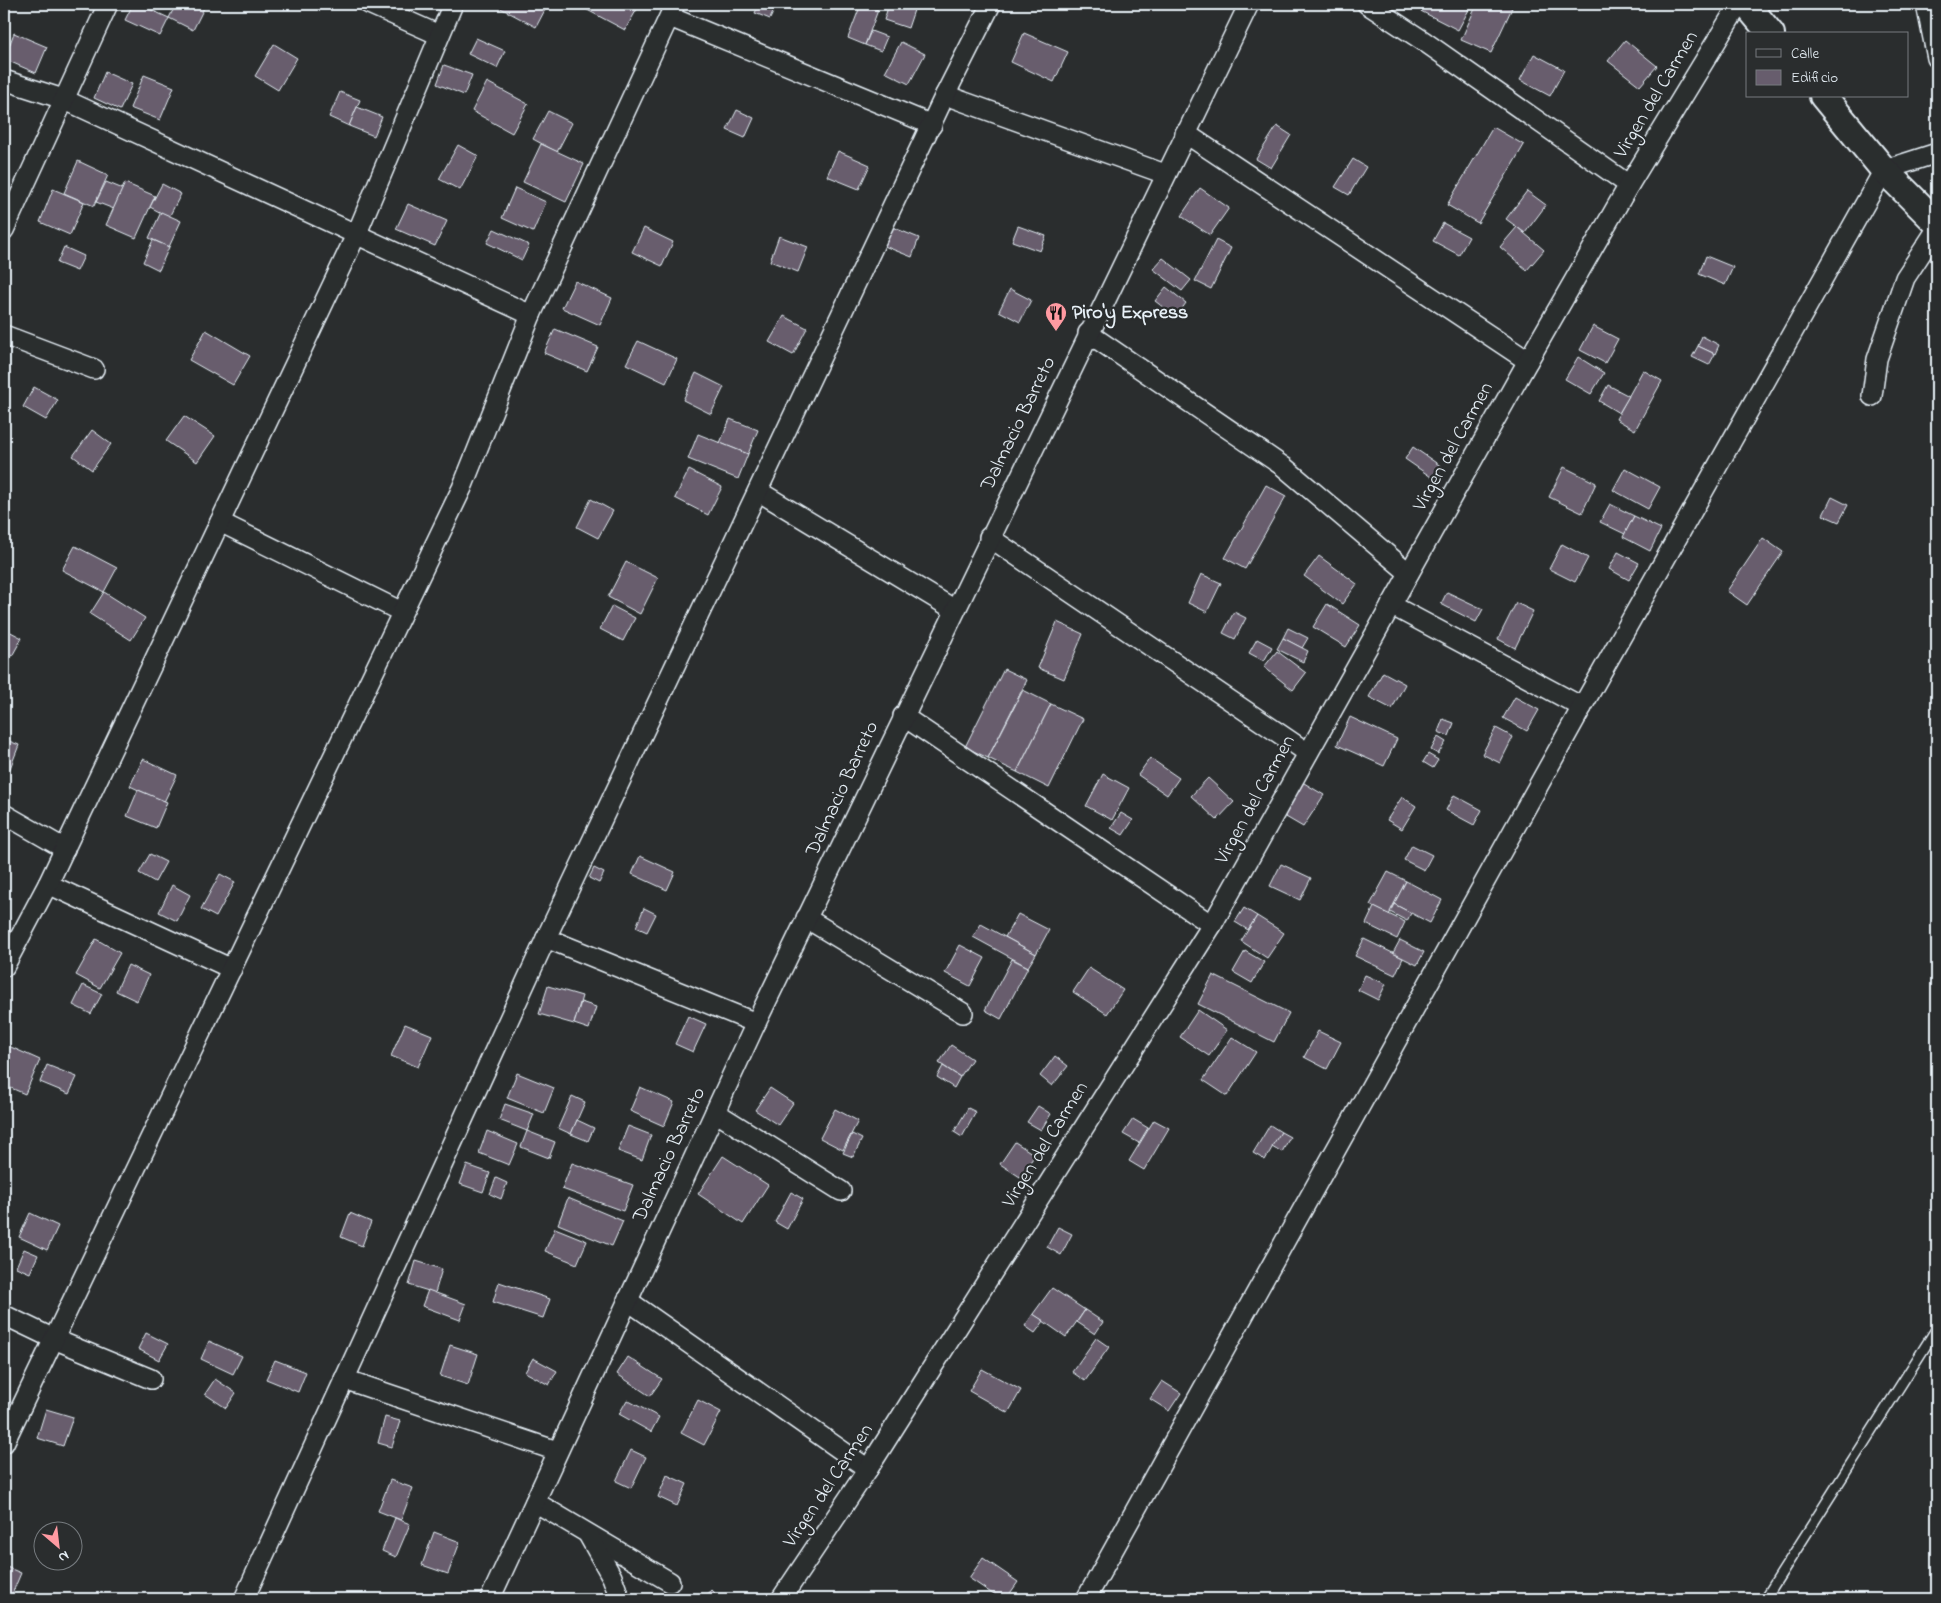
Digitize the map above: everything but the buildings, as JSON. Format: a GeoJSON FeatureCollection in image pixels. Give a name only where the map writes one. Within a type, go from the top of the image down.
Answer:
{"type":"FeatureCollection","features":[{"type":"Feature","properties":{"kind":"main road"},"geometry":{"type":"LineString","coordinates":[[1746,4],[1769,32]]}},
{"type":"Feature","properties":{"kind":"main road"},"geometry":{"type":"LineString","coordinates":[[1825,98],[1884,170],[1937,224]]}},
{"type":"Feature","properties":{"kind":"street"},"geometry":{"type":"LineString","coordinates":[[4,230],[108,4]]}},
{"type":"Feature","properties":{"kind":"street"},"geometry":{"type":"LineString","coordinates":[[368,4],[439,36]]}},
{"type":"Feature","properties":{"kind":"street"},"geometry":{"type":"LineString","coordinates":[[4,966],[48,884],[357,233],[453,4]]}},
{"type":"Feature","properties":{"kind":"street"},"geometry":{"type":"LineString","coordinates":[[244,1599],[546,938],[945,95],[991,4]]}},
{"type":"Feature","properties":{"kind":"street","name":"Dalmacio Barreto"},"geometry":{"type":"LineString","coordinates":[[490,1599],[627,1300],[806,918],[1249,4]]}},
{"type":"Feature","properties":{"kind":"street"},"geometry":{"type":"LineString","coordinates":[[1367,4],[1426,42],[1629,185]]}},
{"type":"Feature","properties":{"kind":"street","name":"Virgen del Carmen"},"geometry":{"type":"LineString","coordinates":[[781,1599],[868,1469],[1212,925],[1528,361],[1629,185],[1740,4]]}},
{"type":"Feature","properties":{"kind":"street"},"geometry":{"type":"LineString","coordinates":[[1926,4],[1937,58]]}},
{"type":"Feature","properties":{"kind":"street"},"geometry":{"type":"LineString","coordinates":[[4,1443],[462,488],[531,315],[672,10],[932,125]]}},
{"type":"Feature","properties":{"kind":"street"},"geometry":{"type":"LineString","coordinates":[[4,80],[63,99],[357,233],[531,315]]}},
{"type":"Feature","properties":{"kind":"street"},"geometry":{"type":"LineString","coordinates":[[945,95],[1165,174]]}},
{"type":"Feature","properties":{"kind":"street"},"geometry":{"type":"LineString","coordinates":[[1185,133],[1528,361]]}},
{"type":"Feature","properties":{"kind":"street"},"geometry":{"type":"LineString","coordinates":[[1086,1599],[1582,707],[1884,170],[1937,153]]}},
{"type":"Feature","properties":{"kind":"street"},"geometry":{"type":"LineString","coordinates":[[1872,396],[1877,359],[1905,278],[1937,229]]}},
{"type":"Feature","properties":{"kind":"street"},"geometry":{"type":"LineString","coordinates":[[1088,333],[1284,467],[1409,573]]}},
{"type":"Feature","properties":{"kind":"street"},"geometry":{"type":"LineString","coordinates":[[4,335],[94,369]]}},
{"type":"Feature","properties":{"kind":"street"},"geometry":{"type":"LineString","coordinates":[[758,490],[956,610]]}},
{"type":"Feature","properties":{"kind":"street"},"geometry":{"type":"LineString","coordinates":[[220,522],[402,612]]}},
{"type":"Feature","properties":{"kind":"street"},"geometry":{"type":"LineString","coordinates":[[989,537],[1308,753]]}},
{"type":"Feature","properties":{"kind":"street"},"geometry":{"type":"LineString","coordinates":[[1391,605],[1582,707]]}},
{"type":"Feature","properties":{"kind":"street"},"geometry":{"type":"LineString","coordinates":[[903,716],[1212,925]]}},
{"type":"Feature","properties":{"kind":"street"},"geometry":{"type":"LineString","coordinates":[[4,814],[65,848]]}},
{"type":"Feature","properties":{"kind":"street"},"geometry":{"type":"LineString","coordinates":[[48,884],[232,970]]}},
{"type":"Feature","properties":{"kind":"street"},"geometry":{"type":"LineString","coordinates":[[806,918],[963,1013]]}},
{"type":"Feature","properties":{"kind":"street"},"geometry":{"type":"LineString","coordinates":[[546,938],[756,1024]]}},
{"type":"Feature","properties":{"kind":"street"},"geometry":{"type":"LineString","coordinates":[[715,1112],[841,1192]]}},
{"type":"Feature","properties":{"kind":"street"},"geometry":{"type":"LineString","coordinates":[[627,1300],[868,1469]]}},
{"type":"Feature","properties":{"kind":"street"},"geometry":{"type":"LineString","coordinates":[[4,1316],[151,1379]]}},
{"type":"Feature","properties":{"kind":"street"},"geometry":{"type":"LineString","coordinates":[[344,1379],[557,1451]]}},
{"type":"Feature","properties":{"kind":"street"},"geometry":{"type":"LineString","coordinates":[[535,1502],[670,1582]]}},
{"type":"Feature","properties":{"kind":"street"},"geometry":{"type":"LineString","coordinates":[[588,1535],[612,1577],[620,1599]]}},
{"type":"Feature","properties":{"kind":"lane"},"geometry":{"type":"LineString","coordinates":[[1765,1599],[1937,1328]]}},
{"type":"Feature","properties":{"kind":"place","name":"Piro'y Express"},"geometry":{"type":"Point","coordinates":[1056,332]}}]}
